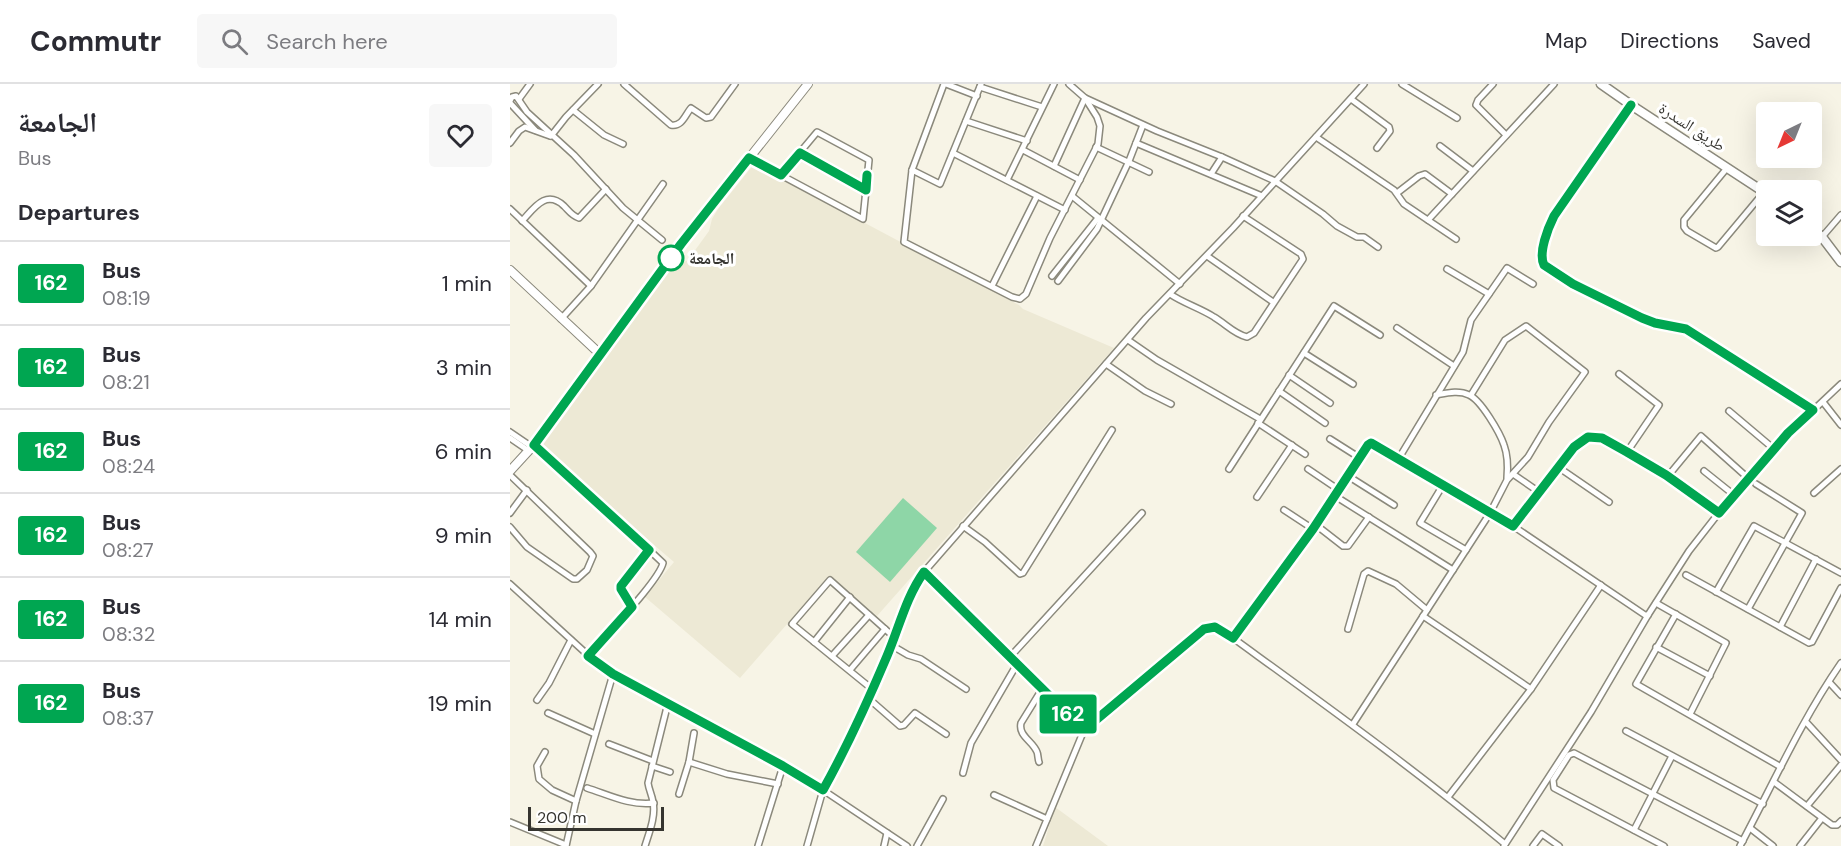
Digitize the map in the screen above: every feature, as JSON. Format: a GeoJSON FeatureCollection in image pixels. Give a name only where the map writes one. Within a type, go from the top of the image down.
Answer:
{"type":"FeatureCollection","features":[{"type":"Feature","properties":{"kind":"main road","name":"طريق السدرة"},"geometry":{"type":"LineString","coordinates":[[1601,84],[1756,187]]}},
{"type":"Feature","properties":{"kind":"main road"},"geometry":{"type":"LineString","coordinates":[[1822,237],[1841,262]]}},
{"type":"Feature","properties":{"kind":"street"},"geometry":{"type":"LineString","coordinates":[[519,99],[530,84]]}},
{"type":"Feature","properties":{"kind":"street"},"geometry":{"type":"LineString","coordinates":[[552,136],[598,84]]}},
{"type":"Feature","properties":{"kind":"street"},"geometry":{"type":"LineString","coordinates":[[624,84],[675,126],[691,108],[706,118],[711,117],[735,84]]}},
{"type":"Feature","properties":{"kind":"street"},"geometry":{"type":"LineString","coordinates":[[510,527],[528,547],[573,579],[578,579],[587,570],[593,556],[510,473],[532,447],[699,222],[808,84]]}},
{"type":"Feature","properties":{"kind":"street"},"geometry":{"type":"LineString","coordinates":[[977,96],[945,84],[912,171],[904,242],[1012,297],[1020,298],[1026,294],[1050,238],[1096,147],[1100,126],[1097,117],[1085,98],[1069,84]]}},
{"type":"Feature","properties":{"kind":"street"},"geometry":{"type":"LineString","coordinates":[[1007,180],[1054,84]]}},
{"type":"Feature","properties":{"kind":"street"},"geometry":{"type":"LineString","coordinates":[[807,846],[823,790],[868,698],[913,589],[924,572],[1106,364],[1364,84]]}},
{"type":"Feature","properties":{"kind":"street"},"geometry":{"type":"LineString","coordinates":[[1402,84],[1457,118]]}},
{"type":"Feature","properties":{"kind":"street"},"geometry":{"type":"LineString","coordinates":[[1493,84],[1476,105],[1506,135]]}},
{"type":"Feature","properties":{"kind":"street"},"geometry":{"type":"LineString","coordinates":[[1428,220],[1554,84]]}},
{"type":"Feature","properties":{"kind":"street"},"geometry":{"type":"LineString","coordinates":[[912,171],[940,184],[981,85],[1042,108]]}},
{"type":"Feature","properties":{"kind":"street"},"geometry":{"type":"LineString","coordinates":[[536,131],[527,116],[519,99],[514,96],[510,102],[527,116],[552,136],[574,155],[622,207],[662,240]]}},
{"type":"Feature","properties":{"kind":"street"},"geometry":{"type":"LineString","coordinates":[[1085,98],[1275,181],[1323,214],[1336,226],[1357,237],[1364,237],[1378,247]]}},
{"type":"Feature","properties":{"kind":"street"},"geometry":{"type":"LineString","coordinates":[[1054,166],[1085,98]]}},
{"type":"Feature","properties":{"kind":"street"},"geometry":{"type":"LineString","coordinates":[[1351,99],[1389,127],[1390,131],[1377,148]]}},
{"type":"Feature","properties":{"kind":"street"},"geometry":{"type":"LineString","coordinates":[[1631,105],[1554,216],[1546,232],[1543,262],[1573,284],[1642,318],[1686,329],[1813,410]]}},
{"type":"Feature","properties":{"kind":"street"},"geometry":{"type":"LineString","coordinates":[[573,110],[604,135],[622,144]]}},
{"type":"Feature","properties":{"kind":"street"},"geometry":{"type":"LineString","coordinates":[[510,143],[527,116]]}},
{"type":"Feature","properties":{"kind":"street"},"geometry":{"type":"LineString","coordinates":[[966,121],[1027,141]]}},
{"type":"Feature","properties":{"kind":"street"},"geometry":{"type":"LineString","coordinates":[[1058,281],[1096,229],[1129,161],[1143,124]]}},
{"type":"Feature","properties":{"kind":"street"},"geometry":{"type":"LineString","coordinates":[[519,131],[525,127],[552,136]]}},
{"type":"Feature","properties":{"kind":"street"},"geometry":{"type":"LineString","coordinates":[[749,158],[863,219],[869,160],[818,132],[781,175]]}},
{"type":"Feature","properties":{"kind":"street"},"geometry":{"type":"LineString","coordinates":[[1316,137],[1397,193],[1404,204],[1456,239]]}},
{"type":"Feature","properties":{"kind":"street"},"geometry":{"type":"LineString","coordinates":[[1136,143],[1262,196]]}},
{"type":"Feature","properties":{"kind":"street"},"geometry":{"type":"LineString","coordinates":[[1440,146],[1473,171]]}},
{"type":"Feature","properties":{"kind":"street"},"geometry":{"type":"LineString","coordinates":[[1096,147],[1149,172]]}},
{"type":"Feature","properties":{"kind":"street"},"geometry":{"type":"LineString","coordinates":[[1023,150],[1080,180]]}},
{"type":"Feature","properties":{"kind":"street"},"geometry":{"type":"LineString","coordinates":[[800,153],[866,190]]}},
{"type":"Feature","properties":{"kind":"street"},"geometry":{"type":"LineString","coordinates":[[953,153],[1065,210]]}},
{"type":"Feature","properties":{"kind":"street"},"geometry":{"type":"LineString","coordinates":[[1211,174],[1222,157]]}},
{"type":"Feature","properties":{"kind":"street"},"geometry":{"type":"LineString","coordinates":[[1726,168],[1684,220],[1684,227],[1687,231],[1716,248],[1719,247],[1756,204]]}},
{"type":"Feature","properties":{"kind":"street"},"geometry":{"type":"LineString","coordinates":[[1397,193],[1425,174],[1452,194]]}},
{"type":"Feature","properties":{"kind":"street"},"geometry":{"type":"LineString","coordinates":[[561,319],[591,286],[663,184]]}},
{"type":"Feature","properties":{"kind":"street"},"geometry":{"type":"LineString","coordinates":[[522,221],[541,201],[547,199],[556,201],[573,216],[579,218],[606,189]]}},
{"type":"Feature","properties":{"kind":"street"},"geometry":{"type":"LineString","coordinates":[[992,286],[1037,196]]}},
{"type":"Feature","properties":{"kind":"street"},"geometry":{"type":"LineString","coordinates":[[1072,196],[1180,284]]}},
{"type":"Feature","properties":{"kind":"street"},"geometry":{"type":"LineString","coordinates":[[510,209],[591,286]]}},
{"type":"Feature","properties":{"kind":"street"},"geometry":{"type":"LineString","coordinates":[[1822,237],[1841,215]]}},
{"type":"Feature","properties":{"kind":"street"},"geometry":{"type":"LineString","coordinates":[[1170,294],[1215,317],[1246,337],[1254,333],[1300,265],[1302,257],[1244,216]]}},
{"type":"Feature","properties":{"kind":"street"},"geometry":{"type":"LineString","coordinates":[[1052,276],[1099,219]]}},
{"type":"Feature","properties":{"kind":"street"},"geometry":{"type":"LineString","coordinates":[[1207,256],[1273,302]]}},
{"type":"Feature","properties":{"kind":"street"},"geometry":{"type":"LineString","coordinates":[[1399,458],[1464,348],[1471,320],[1509,267],[1533,284]]}},
{"type":"Feature","properties":{"kind":"street"},"geometry":{"type":"LineString","coordinates":[[1447,269],[1489,294]]}},
{"type":"Feature","properties":{"kind":"street"},"geometry":{"type":"LineString","coordinates":[[510,270],[600,354]]}},
{"type":"Feature","properties":{"kind":"street"},"geometry":{"type":"LineString","coordinates":[[1230,469],[1335,306],[1380,335]]}},
{"type":"Feature","properties":{"kind":"street"},"geometry":{"type":"LineString","coordinates":[[1353,724],[1490,513],[1507,480],[1528,457],[1584,375],[1584,370],[1526,327],[1505,340],[1471,395]]}},
{"type":"Feature","properties":{"kind":"street"},"geometry":{"type":"LineString","coordinates":[[1397,328],[1454,366]]}},
{"type":"Feature","properties":{"kind":"street"},"geometry":{"type":"LineString","coordinates":[[1128,340],[1259,421],[1305,454]]}},
{"type":"Feature","properties":{"kind":"street"},"geometry":{"type":"LineString","coordinates":[[1304,353],[1353,384]]}},
{"type":"Feature","properties":{"kind":"street"},"geometry":{"type":"LineString","coordinates":[[1106,364],[1145,391],[1171,404]]}},
{"type":"Feature","properties":{"kind":"street"},"geometry":{"type":"LineString","coordinates":[[1618,374],[1659,405],[1627,452]]}},
{"type":"Feature","properties":{"kind":"street"},"geometry":{"type":"LineString","coordinates":[[1289,375],[1330,404]]}},
{"type":"Feature","properties":{"kind":"street"},"geometry":{"type":"LineString","coordinates":[[1036,846],[1084,730],[1204,629],[1215,627],[1353,724],[1448,796],[1504,845],[1591,712],[1689,551],[1788,433],[1841,384]]}},
{"type":"Feature","properties":{"kind":"street"},"geometry":{"type":"LineString","coordinates":[[1279,391],[1325,423]]}},
{"type":"Feature","properties":{"kind":"street"},"geometry":{"type":"LineString","coordinates":[[1436,395],[1455,392],[1471,395],[1480,404],[1504,446],[1507,458],[1507,480]]}},
{"type":"Feature","properties":{"kind":"street"},"geometry":{"type":"LineString","coordinates":[[1823,402],[1841,425]]}},
{"type":"Feature","properties":{"kind":"street"},"geometry":{"type":"LineString","coordinates":[[1729,411],[1774,449]]}},
{"type":"Feature","properties":{"kind":"street"},"geometry":{"type":"LineString","coordinates":[[963,526],[985,542],[1020,574],[1023,573],[1112,430]]}},
{"type":"Feature","properties":{"kind":"street"},"geometry":{"type":"LineString","coordinates":[[510,432],[532,447],[662,561],[663,566],[632,607],[588,656]]}},
{"type":"Feature","properties":{"kind":"street"},"geometry":{"type":"LineString","coordinates":[[1668,476],[1701,436],[1748,478]]}},
{"type":"Feature","properties":{"kind":"street"},"geometry":{"type":"LineString","coordinates":[[510,438],[532,447]]}},
{"type":"Feature","properties":{"kind":"street"},"geometry":{"type":"LineString","coordinates":[[1513,526],[1574,447],[1586,438],[1602,438],[1627,452],[1668,476],[1719,513]]}},
{"type":"Feature","properties":{"kind":"street"},"geometry":{"type":"LineString","coordinates":[[1330,439],[1360,458]]}},
{"type":"Feature","properties":{"kind":"street"},"geometry":{"type":"LineString","coordinates":[[1233,638],[1314,527],[1371,443],[1513,526],[1648,615]]}},
{"type":"Feature","properties":{"kind":"street"},"geometry":{"type":"LineString","coordinates":[[1257,497],[1292,445]]}},
{"type":"Feature","properties":{"kind":"street"},"geometry":{"type":"LineString","coordinates":[[1558,467],[1610,502]]}},
{"type":"Feature","properties":{"kind":"street"},"geometry":{"type":"LineString","coordinates":[[1308,469],[1370,517],[1453,570]]}},
{"type":"Feature","properties":{"kind":"street"},"geometry":{"type":"LineString","coordinates":[[1814,493],[1841,469]]}},
{"type":"Feature","properties":{"kind":"street"},"geometry":{"type":"LineString","coordinates":[[1704,471],[1734,495]]}},
{"type":"Feature","properties":{"kind":"street"},"geometry":{"type":"LineString","coordinates":[[1513,474],[1539,492]]}},
{"type":"Feature","properties":{"kind":"street"},"geometry":{"type":"LineString","coordinates":[[1348,476],[1394,505]]}},
{"type":"Feature","properties":{"kind":"street"},"geometry":{"type":"LineString","coordinates":[[1748,609],[1802,513],[1756,484]]}},
{"type":"Feature","properties":{"kind":"street"},"geometry":{"type":"LineString","coordinates":[[1443,485],[1420,523],[1466,550]]}},
{"type":"Feature","properties":{"kind":"street"},"geometry":{"type":"LineString","coordinates":[[510,513],[527,490]]}},
{"type":"Feature","properties":{"kind":"street"},"geometry":{"type":"LineString","coordinates":[[1284,510],[1343,546],[1348,546],[1370,517]]}},
{"type":"Feature","properties":{"kind":"street"},"geometry":{"type":"LineString","coordinates":[[1010,657],[1142,513]]}},
{"type":"Feature","properties":{"kind":"street"},"geometry":{"type":"LineString","coordinates":[[1716,592],[1754,526],[1841,573]]}},
{"type":"Feature","properties":{"kind":"street"},"geometry":{"type":"LineString","coordinates":[[632,607],[621,586],[649,550]]}},
{"type":"Feature","properties":{"kind":"street"},"geometry":{"type":"LineString","coordinates":[[1780,627],[1815,559]]}},
{"type":"Feature","properties":{"kind":"street"},"geometry":{"type":"LineString","coordinates":[[1348,629],[1365,574],[1368,571],[1396,584],[1425,613],[1532,689]]}},
{"type":"Feature","properties":{"kind":"street"},"geometry":{"type":"LineString","coordinates":[[924,572],[1084,730]]}},
{"type":"Feature","properties":{"kind":"street"},"geometry":{"type":"LineString","coordinates":[[1686,575],[1808,643],[1811,643],[1841,588]]}},
{"type":"Feature","properties":{"kind":"street"},"geometry":{"type":"LineString","coordinates":[[872,689],[792,624],[830,580],[894,637]]}},
{"type":"Feature","properties":{"kind":"street"},"geometry":{"type":"LineString","coordinates":[[510,584],[588,656],[613,674],[783,766],[907,846]]}},
{"type":"Feature","properties":{"kind":"street"},"geometry":{"type":"LineString","coordinates":[[1448,796],[1532,689],[1601,585]]}},
{"type":"Feature","properties":{"kind":"street"},"geometry":{"type":"LineString","coordinates":[[814,642],[850,597]]}},
{"type":"Feature","properties":{"kind":"street"},"geometry":{"type":"LineString","coordinates":[[1656,603],[1726,643],[1690,714]]}},
{"type":"Feature","properties":{"kind":"street"},"geometry":{"type":"LineString","coordinates":[[1676,614],[1636,684],[1781,767]]}},
{"type":"Feature","properties":{"kind":"street"},"geometry":{"type":"LineString","coordinates":[[832,656],[869,615]]}},
{"type":"Feature","properties":{"kind":"street"},"geometry":{"type":"LineString","coordinates":[[850,670],[885,629]]}},
{"type":"Feature","properties":{"kind":"street"},"geometry":{"type":"LineString","coordinates":[[537,700],[549,683],[571,640]]}},
{"type":"Feature","properties":{"kind":"street"},"geometry":{"type":"LineString","coordinates":[[891,645],[908,655],[921,659],[966,689]]}},
{"type":"Feature","properties":{"kind":"street"},"geometry":{"type":"LineString","coordinates":[[1656,647],[1710,676]]}},
{"type":"Feature","properties":{"kind":"street"},"geometry":{"type":"LineString","coordinates":[[1664,846],[1552,786],[1553,780],[1569,755],[1574,753],[1741,844],[1781,767],[1841,663]]}},
{"type":"Feature","properties":{"kind":"street"},"geometry":{"type":"LineString","coordinates":[[963,773],[971,744],[1017,664]]}},
{"type":"Feature","properties":{"kind":"street"},"geometry":{"type":"LineString","coordinates":[[510,822],[566,845],[576,801],[613,674]]}},
{"type":"Feature","properties":{"kind":"street"},"geometry":{"type":"LineString","coordinates":[[1829,681],[1841,695]]}},
{"type":"Feature","properties":{"kind":"street"},"geometry":{"type":"LineString","coordinates":[[1039,762],[1038,753],[1020,728],[1042,688]]}},
{"type":"Feature","properties":{"kind":"street"},"geometry":{"type":"LineString","coordinates":[[868,698],[900,726],[904,725],[915,713],[946,734]]}},
{"type":"Feature","properties":{"kind":"street"},"geometry":{"type":"LineString","coordinates":[[645,846],[653,817],[654,803],[648,783],[668,703]]}},
{"type":"Feature","properties":{"kind":"street"},"geometry":{"type":"LineString","coordinates":[[548,713],[596,734]]}},
{"type":"Feature","properties":{"kind":"street"},"geometry":{"type":"LineString","coordinates":[[1806,722],[1841,760]]}},
{"type":"Feature","properties":{"kind":"street"},"geometry":{"type":"LineString","coordinates":[[1626,731],[1763,804]]}},
{"type":"Feature","properties":{"kind":"street"},"geometry":{"type":"LineString","coordinates":[[679,794],[689,762],[694,733]]}},
{"type":"Feature","properties":{"kind":"street"},"geometry":{"type":"LineString","coordinates":[[609,744],[670,772]]}},
{"type":"Feature","properties":{"kind":"street"},"geometry":{"type":"LineString","coordinates":[[545,752],[537,766],[539,779],[552,790],[576,801]]}},
{"type":"Feature","properties":{"kind":"street"},"geometry":{"type":"LineString","coordinates":[[1634,830],[1672,756]]}},
{"type":"Feature","properties":{"kind":"street"},"geometry":{"type":"LineString","coordinates":[[689,762],[746,779],[778,784]]}},
{"type":"Feature","properties":{"kind":"street"},"geometry":{"type":"LineString","coordinates":[[1807,806],[1841,765]]}},
{"type":"Feature","properties":{"kind":"street"},"geometry":{"type":"LineString","coordinates":[[758,846],[783,766]]}},
{"type":"Feature","properties":{"kind":"street"},"geometry":{"type":"LineString","coordinates":[[1774,782],[1832,825],[1837,825],[1841,821]]}},
{"type":"Feature","properties":{"kind":"street"},"geometry":{"type":"LineString","coordinates":[[587,788],[633,803],[654,803]]}},
{"type":"Feature","properties":{"kind":"street"},"geometry":{"type":"LineString","coordinates":[[994,795],[1047,819]]}},
{"type":"Feature","properties":{"kind":"street"},"geometry":{"type":"LineString","coordinates":[[917,846],[943,799]]}},
{"type":"Feature","properties":{"kind":"street"},"geometry":{"type":"LineString","coordinates":[[1800,846],[1822,818]]}},
{"type":"Feature","properties":{"kind":"street"},"geometry":{"type":"LineString","coordinates":[[1750,828],[1773,846]]}},
{"type":"Feature","properties":{"kind":"street"},"geometry":{"type":"LineString","coordinates":[[884,846],[887,833]]}},
{"type":"Feature","properties":{"kind":"street"},"geometry":{"type":"LineString","coordinates":[[1533,846],[1542,834],[1559,846]]}},
{"type":"Feature","properties":{"kind":"shaded area"},"geometry":{"type":"Polygon","coordinates":[[[754,164],[1023,309],[1114,348],[877,616],[829,576],[740,678],[645,597],[674,562],[539,447],[544,441],[545,433],[671,269],[688,260],[709,231],[718,209],[754,164]]]}},
{"type":"Feature","properties":{"kind":"shaded area"},"geometry":{"type":"Polygon","coordinates":[[[1055,807],[1108,846],[1043,846],[1055,807]]]}},
{"type":"Feature","properties":{"kind":"green space"},"geometry":{"type":"Polygon","coordinates":[[[903,498],[937,528],[890,582],[856,552],[903,498]]]}},
{"type":"Feature","properties":{"kind":"bus line","name":"162"},"geometry":{"type":"LineString","coordinates":[[867,175],[866,190],[800,153],[781,175],[749,158],[681,244],[534,445],[649,550],[621,586],[632,607],[588,656],[613,674],[823,790],[849,740],[884,662],[913,589],[924,572],[1084,730],[1204,629],[1215,627],[1233,638],[1328,508],[1371,443],[1513,526],[1574,447],[1588,437],[1602,438],[1627,452],[1666,475],[1719,513],[1788,433],[1813,410],[1686,329],[1642,318],[1573,284],[1544,265],[1542,261],[1547,228],[1631,105]]}},
{"type":"Feature","properties":{"kind":"place","name":"الجامعة"},"geometry":{"type":"Point","coordinates":[671,258]}}]}
